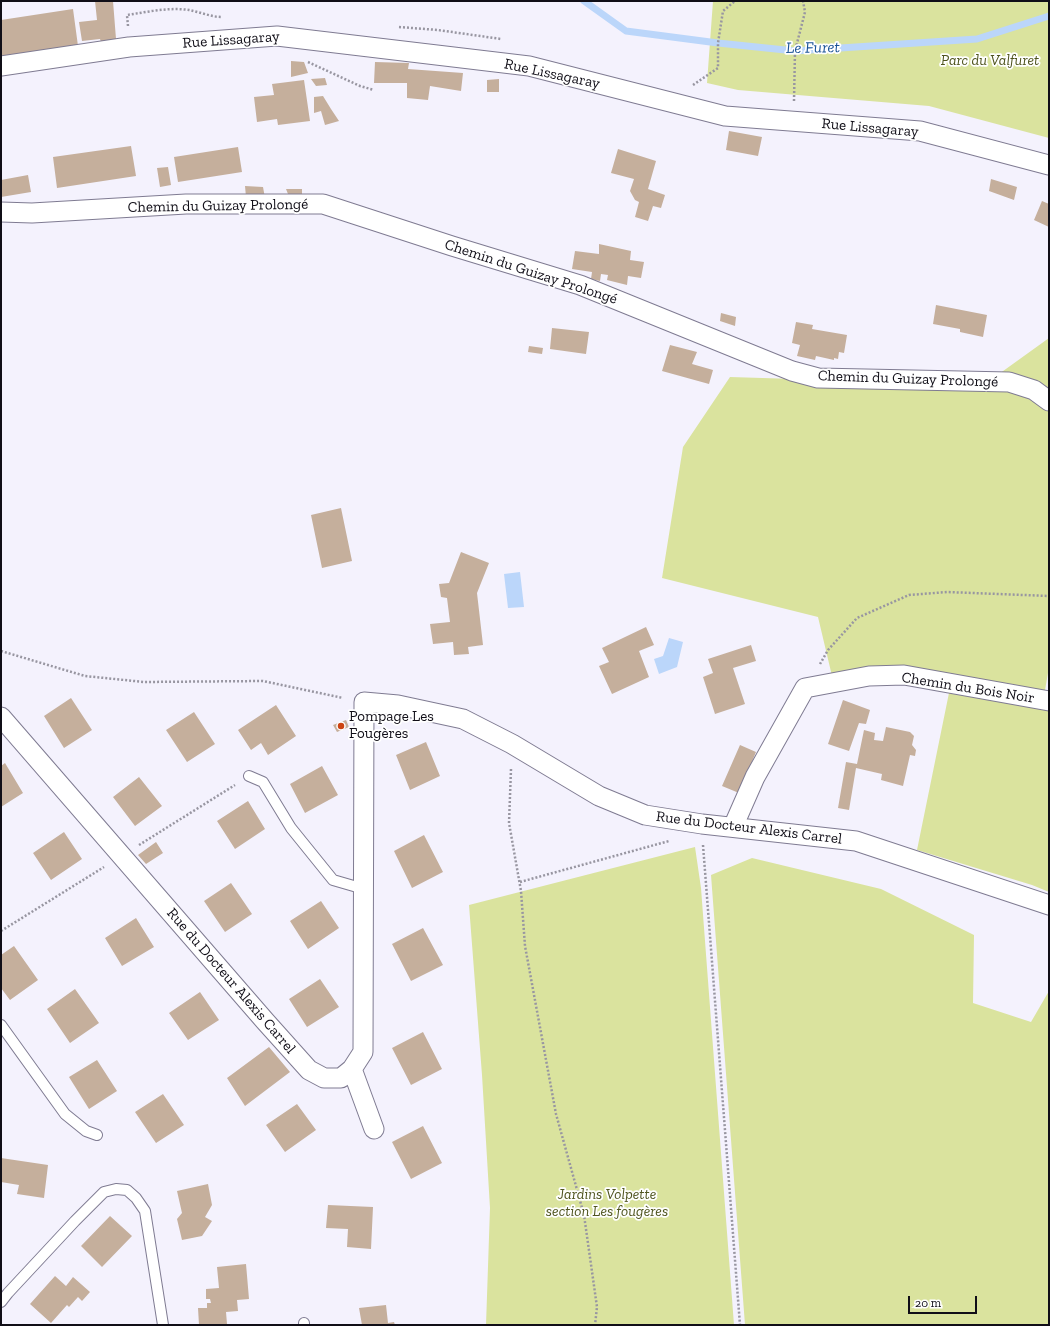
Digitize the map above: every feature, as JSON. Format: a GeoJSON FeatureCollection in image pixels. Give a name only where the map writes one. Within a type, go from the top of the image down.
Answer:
{"type":"FeatureCollection","features":[{"type":"Feature","properties":{"kind":"street","name":"Rue Lissagaray"},"geometry":{"type":"LineString","coordinates":[[1,66],[129,47],[277,36],[529,66],[725,116],[920,131],[1049,166]]}},
{"type":"Feature","properties":{"kind":"street","name":"Chemin du Guizay Prolongé"},"geometry":{"type":"LineString","coordinates":[[1,212],[32,213],[186,204],[323,204],[452,246],[580,285],[792,371],[818,378],[1010,382],[1034,390],[1049,401]]}},
{"type":"Feature","properties":{"kind":"street","name":"Chemin du Bois Noir"},"geometry":{"type":"LineString","coordinates":[[805,688],[868,676],[904,675],[1049,701]]}},
{"type":"Feature","properties":{"kind":"street"},"geometry":{"type":"LineString","coordinates":[[733,827],[755,777],[805,688]]}},
{"type":"Feature","properties":{"kind":"street"},"geometry":{"type":"LineString","coordinates":[[364,702],[363,1052],[352,1070],[374,1129]]}},
{"type":"Feature","properties":{"kind":"street","name":"Rue du Docteur Alexis Carrel"},"geometry":{"type":"LineString","coordinates":[[364,702],[398,705],[463,719],[512,744],[599,796],[645,814],[702,824],[856,841],[1049,905]]}},
{"type":"Feature","properties":{"kind":"street","name":"Rue du Docteur Alexis Carrel"},"geometry":{"type":"LineString","coordinates":[[1,717],[220,971],[309,1070],[324,1078],[341,1078],[352,1070]]}},
{"type":"Feature","properties":{"kind":"lane"},"geometry":{"type":"LineString","coordinates":[[249,776],[263,782],[291,828],[333,880],[364,889]]}},
{"type":"Feature","properties":{"kind":"lane"},"geometry":{"type":"LineString","coordinates":[[1,1025],[65,1114],[86,1131],[98,1135]]}},
{"type":"Feature","properties":{"kind":"lane"},"geometry":{"type":"LineString","coordinates":[[1,1302],[8,1292],[104,1192],[116,1189],[127,1190],[136,1198],[144,1211],[163,1325]]}},
{"type":"Feature","properties":{"kind":"path"},"geometry":{"type":"LineString","coordinates":[[689,88],[718,68],[718,43],[722,10],[735,1]]}},
{"type":"Feature","properties":{"kind":"path"},"geometry":{"type":"LineString","coordinates":[[794,91],[796,51],[805,12],[802,1]]}},
{"type":"Feature","properties":{"kind":"path"},"geometry":{"type":"LineString","coordinates":[[306,60],[311,64],[360,86],[374,90]]}},
{"type":"Feature","properties":{"kind":"path"},"geometry":{"type":"LineString","coordinates":[[805,688],[828,650],[857,618],[909,595],[947,592],[1049,596]]}},
{"type":"Feature","properties":{"kind":"path"},"geometry":{"type":"LineString","coordinates":[[1,651],[85,676],[144,682],[263,681],[364,702]]}},
{"type":"Feature","properties":{"kind":"path"},"geometry":{"type":"LineString","coordinates":[[512,744],[509,823],[520,882],[525,946],[556,1114],[584,1215],[596,1307],[595,1325]]}},
{"type":"Feature","properties":{"kind":"path"},"geometry":{"type":"LineString","coordinates":[[702,824],[740,1325]]}},
{"type":"Feature","properties":{"kind":"path"},"geometry":{"type":"LineString","coordinates":[[520,882],[672,840]]}},
{"type":"Feature","properties":{"kind":"green space","name":"Parc du Valfuret"},"geometry":{"type":"Polygon","coordinates":[[[713,1],[1049,1],[1049,138],[929,106],[738,90],[707,83],[713,1]]]}},
{"type":"Feature","properties":{"kind":"green space"},"geometry":{"type":"Polygon","coordinates":[[[1049,338],[1049,667],[1044,696],[832,676],[818,617],[662,578],[683,447],[730,377],[795,379],[992,379],[1049,338]]]}},
{"type":"Feature","properties":{"kind":"green space"},"geometry":{"type":"Polygon","coordinates":[[[950,688],[1049,707],[1049,892],[1032,885],[917,850],[950,688]]]}},
{"type":"Feature","properties":{"kind":"green space","name":"Jardins Volpette section Les fougères"},"geometry":{"type":"Polygon","coordinates":[[[695,847],[701,888],[734,1325],[486,1325],[490,1208],[482,1075],[469,905],[695,847]]]}},
{"type":"Feature","properties":{"kind":"green space"},"geometry":{"type":"Polygon","coordinates":[[[752,858],[881,889],[974,935],[973,1003],[1031,1022],[1049,991],[1049,1325],[745,1325],[711,875],[752,858]]]}},
{"type":"Feature","properties":{"kind":"water"},"geometry":{"type":"Polygon","coordinates":[[[520,572],[524,607],[508,608],[504,574],[520,572]]]}},
{"type":"Feature","properties":{"kind":"water"},"geometry":{"type":"Polygon","coordinates":[[[669,638],[683,642],[677,667],[659,674],[654,659],[663,656],[669,638]]]}},
{"type":"Feature","properties":{"kind":"building"},"geometry":{"type":"Polygon","coordinates":[[[95,1],[113,1],[116,39],[101,42],[100,39],[82,41],[79,22],[97,20],[95,1]]]}},
{"type":"Feature","properties":{"kind":"building"},"geometry":{"type":"Polygon","coordinates":[[[73,9],[78,46],[1,59],[1,20],[73,9]]]}},
{"type":"Feature","properties":{"kind":"building"},"geometry":{"type":"Polygon","coordinates":[[[291,61],[304,62],[308,73],[291,77],[291,61]]]}},
{"type":"Feature","properties":{"kind":"building"},"geometry":{"type":"Polygon","coordinates":[[[375,62],[409,63],[408,69],[463,73],[461,91],[430,86],[428,100],[407,98],[407,83],[374,83],[375,62]]]}},
{"type":"Feature","properties":{"kind":"building"},"geometry":{"type":"Polygon","coordinates":[[[325,78],[327,85],[316,86],[311,79],[325,78]]]}},
{"type":"Feature","properties":{"kind":"building"},"geometry":{"type":"Polygon","coordinates":[[[499,79],[499,92],[487,92],[487,80],[499,79]]]}},
{"type":"Feature","properties":{"kind":"building"},"geometry":{"type":"Polygon","coordinates":[[[304,80],[310,121],[278,125],[277,119],[257,122],[254,97],[274,95],[272,84],[304,80]]]}},
{"type":"Feature","properties":{"kind":"building"},"geometry":{"type":"Polygon","coordinates":[[[323,96],[339,121],[325,125],[321,111],[314,113],[314,97],[323,96]]]}},
{"type":"Feature","properties":{"kind":"building"},"geometry":{"type":"Polygon","coordinates":[[[729,131],[762,137],[758,156],[726,150],[729,131]]]}},
{"type":"Feature","properties":{"kind":"building"},"geometry":{"type":"Polygon","coordinates":[[[131,146],[136,176],[57,188],[53,157],[131,146]]]}},
{"type":"Feature","properties":{"kind":"building"},"geometry":{"type":"Polygon","coordinates":[[[238,147],[242,172],[178,182],[174,157],[238,147]]]}},
{"type":"Feature","properties":{"kind":"building"},"geometry":{"type":"Polygon","coordinates":[[[618,149],[656,161],[648,189],[665,195],[661,208],[653,206],[648,221],[635,217],[639,202],[635,200],[630,191],[634,179],[611,173],[618,149]]]}},
{"type":"Feature","properties":{"kind":"building"},"geometry":{"type":"Polygon","coordinates":[[[168,167],[171,185],[160,187],[157,168],[168,167]]]}},
{"type":"Feature","properties":{"kind":"building"},"geometry":{"type":"Polygon","coordinates":[[[28,175],[31,192],[1,197],[1,180],[28,175]]]}},
{"type":"Feature","properties":{"kind":"building"},"geometry":{"type":"Polygon","coordinates":[[[991,179],[1017,187],[1014,200],[989,191],[991,179]]]}},
{"type":"Feature","properties":{"kind":"building"},"geometry":{"type":"Polygon","coordinates":[[[245,186],[263,187],[265,198],[246,197],[245,186]]]}},
{"type":"Feature","properties":{"kind":"building"},"geometry":{"type":"Polygon","coordinates":[[[286,189],[302,189],[302,198],[290,199],[286,189]]]}},
{"type":"Feature","properties":{"kind":"building"},"geometry":{"type":"Polygon","coordinates":[[[1042,201],[1049,204],[1049,227],[1034,220],[1042,201]]]}},
{"type":"Feature","properties":{"kind":"building"},"geometry":{"type":"Polygon","coordinates":[[[599,244],[631,251],[630,260],[644,262],[641,278],[628,276],[627,285],[607,280],[608,275],[601,274],[600,281],[591,279],[592,272],[572,269],[575,251],[599,254],[599,244]]]}},
{"type":"Feature","properties":{"kind":"building"},"geometry":{"type":"Polygon","coordinates":[[[936,305],[987,315],[983,337],[960,332],[960,329],[933,324],[936,305]]]}},
{"type":"Feature","properties":{"kind":"building"},"geometry":{"type":"Polygon","coordinates":[[[721,313],[736,317],[735,326],[720,321],[721,313]]]}},
{"type":"Feature","properties":{"kind":"building"},"geometry":{"type":"Polygon","coordinates":[[[796,322],[813,325],[812,329],[847,335],[844,353],[839,352],[838,359],[834,358],[834,360],[816,356],[815,360],[797,356],[800,345],[792,343],[796,322]]]}},
{"type":"Feature","properties":{"kind":"building"},"geometry":{"type":"Polygon","coordinates":[[[552,328],[589,332],[586,354],[550,349],[552,328]]]}},
{"type":"Feature","properties":{"kind":"building"},"geometry":{"type":"Polygon","coordinates":[[[670,345],[697,352],[692,364],[713,370],[709,384],[662,371],[670,345]]]}},
{"type":"Feature","properties":{"kind":"building"},"geometry":{"type":"Polygon","coordinates":[[[529,346],[543,348],[542,354],[528,352],[529,346]]]}},
{"type":"Feature","properties":{"kind":"building"},"geometry":{"type":"Polygon","coordinates":[[[341,508],[352,561],[322,568],[311,515],[341,508]]]}},
{"type":"Feature","properties":{"kind":"building"},"geometry":{"type":"Polygon","coordinates":[[[461,552],[489,563],[477,593],[483,645],[468,647],[469,654],[454,655],[453,642],[433,644],[430,624],[450,622],[447,598],[441,597],[439,584],[449,583],[461,552]]]}},
{"type":"Feature","properties":{"kind":"building"},"geometry":{"type":"Polygon","coordinates":[[[646,627],[654,645],[639,651],[649,677],[612,694],[599,666],[609,662],[602,648],[646,627]]]}},
{"type":"Feature","properties":{"kind":"building"},"geometry":{"type":"Polygon","coordinates":[[[751,645],[756,661],[733,668],[745,704],[715,714],[703,677],[713,673],[708,659],[751,645]]]}},
{"type":"Feature","properties":{"kind":"building"},"geometry":{"type":"Polygon","coordinates":[[[71,698],[92,730],[64,748],[44,716],[71,698]]]}},
{"type":"Feature","properties":{"kind":"building"},"geometry":{"type":"Polygon","coordinates":[[[843,700],[870,710],[866,724],[859,723],[849,751],[828,744],[843,700]]]}},
{"type":"Feature","properties":{"kind":"building"},"geometry":{"type":"Polygon","coordinates":[[[276,705],[296,736],[268,755],[261,743],[251,750],[238,730],[276,705]]]}},
{"type":"Feature","properties":{"kind":"building"},"geometry":{"type":"Polygon","coordinates":[[[194,712],[215,744],[187,762],[166,730],[194,712]]]}},
{"type":"Feature","properties":{"kind":"building","name":"Pompage Les Fougères"},"geometry":{"type":"Polygon","coordinates":[[[346,720],[349,727],[337,732],[333,725],[346,720]]]}},
{"type":"Feature","properties":{"kind":"building"},"geometry":{"type":"Polygon","coordinates":[[[886,727],[910,732],[914,736],[912,745],[916,750],[915,756],[910,755],[903,786],[881,780],[882,774],[856,768],[849,810],[838,808],[846,762],[857,764],[864,730],[875,733],[874,740],[883,741],[886,727]]]}},
{"type":"Feature","properties":{"kind":"building"},"geometry":{"type":"Polygon","coordinates":[[[426,742],[440,776],[410,790],[396,755],[426,742]]]}},
{"type":"Feature","properties":{"kind":"building"},"geometry":{"type":"Polygon","coordinates":[[[740,745],[756,752],[739,793],[722,786],[740,745]]]}},
{"type":"Feature","properties":{"kind":"building"},"geometry":{"type":"Polygon","coordinates":[[[5,763],[23,793],[1,807],[1,766],[5,763]]]}},
{"type":"Feature","properties":{"kind":"building"},"geometry":{"type":"Polygon","coordinates":[[[322,766],[338,795],[305,813],[290,784],[322,766]]]}},
{"type":"Feature","properties":{"kind":"building"},"geometry":{"type":"Polygon","coordinates":[[[139,777],[162,806],[135,826],[113,797],[139,777]]]}},
{"type":"Feature","properties":{"kind":"building"},"geometry":{"type":"Polygon","coordinates":[[[248,801],[265,829],[235,849],[217,821],[248,801]]]}},
{"type":"Feature","properties":{"kind":"building"},"geometry":{"type":"Polygon","coordinates":[[[64,832],[82,859],[51,880],[33,853],[64,832]]]}},
{"type":"Feature","properties":{"kind":"building"},"geometry":{"type":"Polygon","coordinates":[[[424,835],[443,872],[412,888],[394,851],[424,835]]]}},
{"type":"Feature","properties":{"kind":"building"},"geometry":{"type":"Polygon","coordinates":[[[156,842],[163,853],[146,864],[138,855],[156,842]]]}},
{"type":"Feature","properties":{"kind":"building"},"geometry":{"type":"Polygon","coordinates":[[[231,883],[252,914],[225,932],[204,901],[231,883]]]}},
{"type":"Feature","properties":{"kind":"building"},"geometry":{"type":"Polygon","coordinates":[[[321,901],[339,928],[308,949],[290,921],[321,901]]]}},
{"type":"Feature","properties":{"kind":"building"},"geometry":{"type":"Polygon","coordinates":[[[136,918],[154,947],[122,966],[105,938],[136,918]]]}},
{"type":"Feature","properties":{"kind":"building"},"geometry":{"type":"Polygon","coordinates":[[[423,928],[443,965],[411,981],[392,944],[423,928]]]}},
{"type":"Feature","properties":{"kind":"building"},"geometry":{"type":"Polygon","coordinates":[[[14,946],[38,980],[10,1000],[1,988],[1,955],[14,946]]]}},
{"type":"Feature","properties":{"kind":"building"},"geometry":{"type":"Polygon","coordinates":[[[320,979],[339,1007],[307,1027],[289,999],[320,979]]]}},
{"type":"Feature","properties":{"kind":"building"},"geometry":{"type":"Polygon","coordinates":[[[75,989],[99,1023],[70,1043],[47,1009],[75,989]]]}},
{"type":"Feature","properties":{"kind":"building"},"geometry":{"type":"Polygon","coordinates":[[[200,992],[219,1020],[188,1040],[169,1013],[200,992]]]}},
{"type":"Feature","properties":{"kind":"building"},"geometry":{"type":"Polygon","coordinates":[[[423,1032],[442,1069],[411,1085],[392,1048],[423,1032]]]}},
{"type":"Feature","properties":{"kind":"building"},"geometry":{"type":"Polygon","coordinates":[[[269,1047],[290,1072],[245,1106],[227,1078],[269,1047]]]}},
{"type":"Feature","properties":{"kind":"building"},"geometry":{"type":"Polygon","coordinates":[[[97,1060],[117,1091],[89,1109],[69,1077],[97,1060]]]}},
{"type":"Feature","properties":{"kind":"building"},"geometry":{"type":"Polygon","coordinates":[[[163,1094],[184,1125],[156,1143],[135,1112],[163,1094]]]}},
{"type":"Feature","properties":{"kind":"building"},"geometry":{"type":"Polygon","coordinates":[[[297,1104],[316,1130],[285,1152],[266,1125],[297,1104]]]}},
{"type":"Feature","properties":{"kind":"building"},"geometry":{"type":"Polygon","coordinates":[[[423,1126],[442,1163],[411,1179],[392,1142],[423,1126]]]}},
{"type":"Feature","properties":{"kind":"building"},"geometry":{"type":"Polygon","coordinates":[[[1,1158],[48,1165],[44,1198],[17,1194],[19,1185],[1,1182],[1,1158]]]}},
{"type":"Feature","properties":{"kind":"building"},"geometry":{"type":"Polygon","coordinates":[[[208,1184],[212,1205],[205,1217],[212,1221],[202,1236],[182,1240],[177,1219],[182,1213],[177,1191],[208,1184]]]}},
{"type":"Feature","properties":{"kind":"building"},"geometry":{"type":"Polygon","coordinates":[[[328,1205],[373,1207],[371,1249],[347,1247],[348,1229],[326,1228],[328,1205]]]}},
{"type":"Feature","properties":{"kind":"building"},"geometry":{"type":"Polygon","coordinates":[[[110,1216],[132,1236],[102,1267],[81,1246],[110,1216]]]}},
{"type":"Feature","properties":{"kind":"building"},"geometry":{"type":"Polygon","coordinates":[[[246,1264],[249,1299],[237,1300],[238,1311],[226,1312],[227,1324],[199,1325],[198,1308],[207,1308],[207,1303],[211,1303],[210,1299],[206,1299],[206,1289],[219,1288],[217,1267],[246,1264]]]}},
{"type":"Feature","properties":{"kind":"building"},"geometry":{"type":"Polygon","coordinates":[[[55,1276],[66,1286],[73,1277],[90,1292],[82,1301],[78,1297],[69,1307],[67,1305],[51,1323],[30,1304],[55,1276]]]}},
{"type":"Feature","properties":{"kind":"building"},"geometry":{"type":"Polygon","coordinates":[[[386,1305],[388,1323],[394,1322],[395,1325],[362,1325],[359,1308],[386,1305]]]}},
{"type":"Feature","properties":{"kind":"waterway","name":"Le Furet"},"geometry":{"type":"LineString","coordinates":[[584,1],[626,31],[795,51],[977,39],[1049,16]]}},
{"type":"Feature","properties":{"kind":"place","name":"Pompage Les Fougères"},"geometry":{"type":"Point","coordinates":[341,726]}}]}
